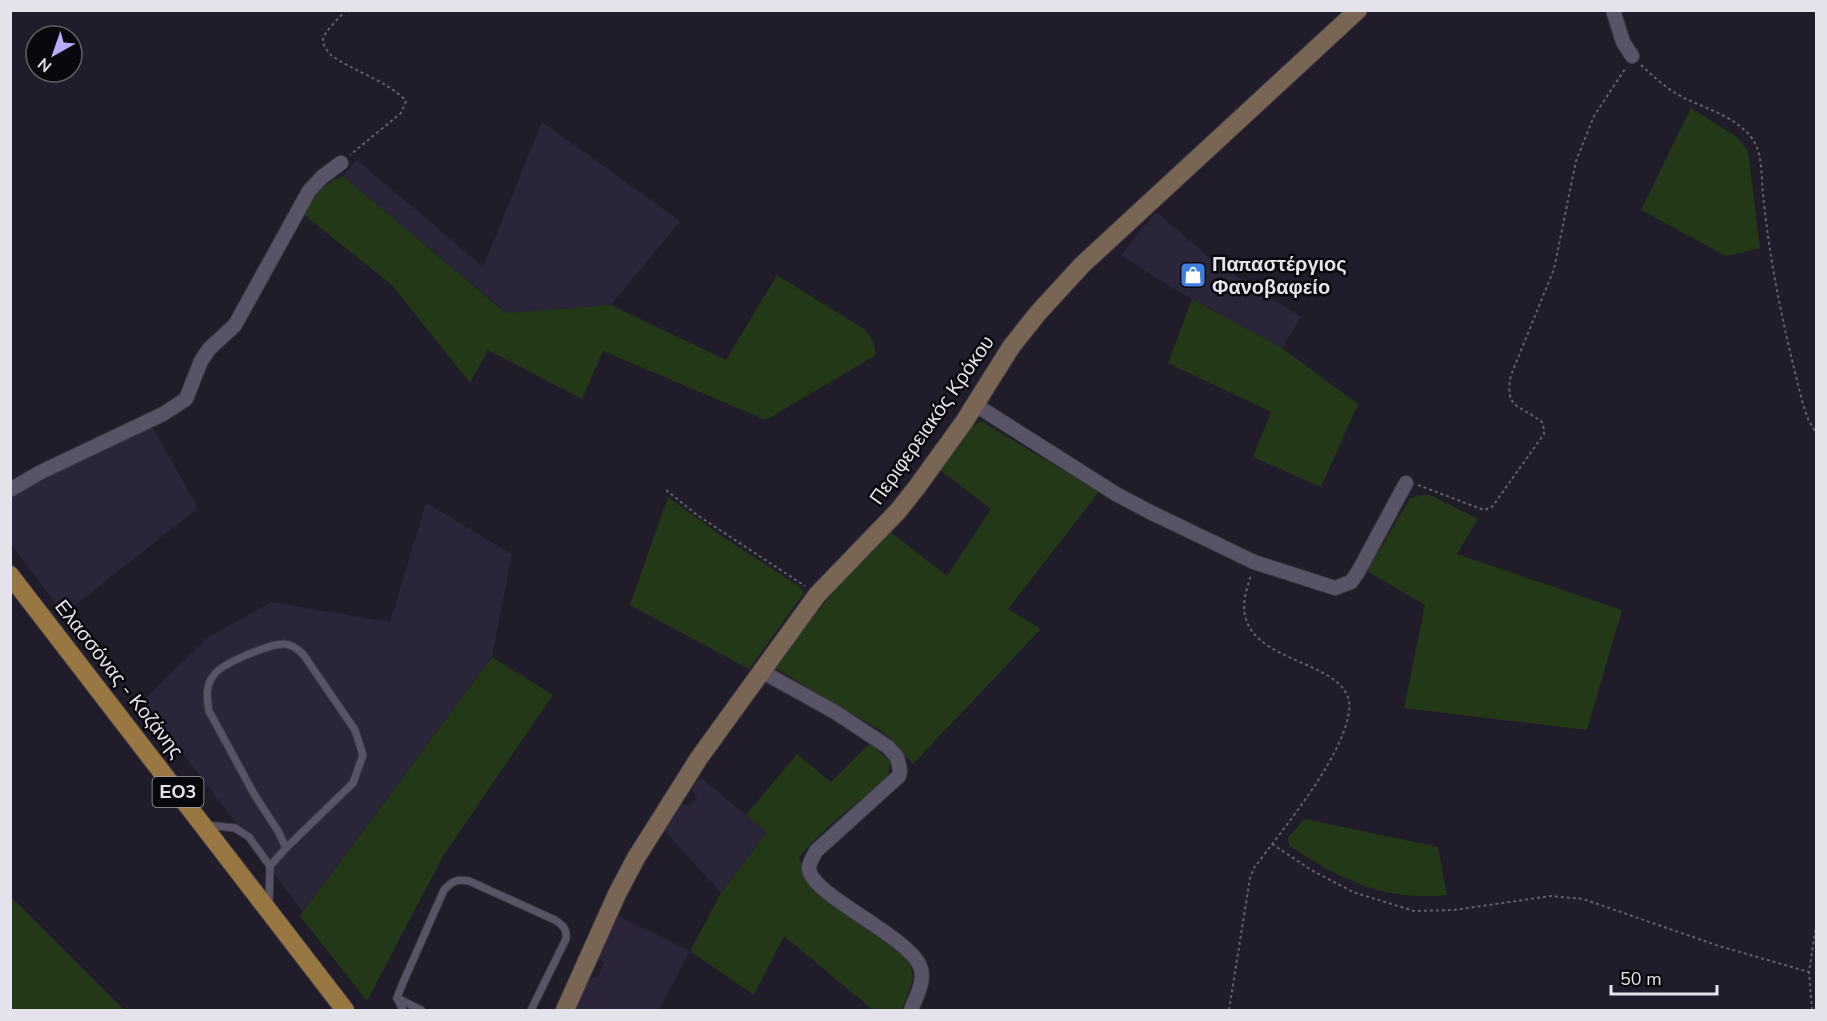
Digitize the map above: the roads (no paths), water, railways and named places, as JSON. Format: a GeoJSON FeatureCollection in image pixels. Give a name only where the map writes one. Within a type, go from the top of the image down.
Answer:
{"type":"FeatureCollection","features":[{"type":"Feature","properties":{"kind":"main road","name":"Ελασσόνας - Κοζάνης"},"geometry":{"type":"LineString","coordinates":[[10,575],[345,1011]]}},
{"type":"Feature","properties":{"kind":"street","name":"Περιφερειακός Κρόκου"},"geometry":{"type":"LineString","coordinates":[[564,1011],[617,894],[636,858],[699,758],[817,595],[898,511],[1038,313],[1082,265],[1358,10]]}},
{"type":"Feature","properties":{"kind":"street"},"geometry":{"type":"LineString","coordinates":[[1613,10],[1623,42],[1632,56]]}},
{"type":"Feature","properties":{"kind":"street"},"geometry":{"type":"LineString","coordinates":[[10,490],[63,461],[162,414],[186,399],[201,361],[209,349],[235,325],[309,191],[321,177],[341,163]]}},
{"type":"Feature","properties":{"kind":"street"},"geometry":{"type":"LineString","coordinates":[[974,404],[1116,494],[1254,562],[1322,586],[1335,588],[1351,582],[1406,483]]}},
{"type":"Feature","properties":{"kind":"street"},"geometry":{"type":"LineString","coordinates":[[761,671],[851,722],[888,747],[897,757],[899,776],[816,851],[809,870],[820,885],[909,951],[919,964],[921,977],[911,1011]]}},
{"type":"Feature","properties":{"kind":"lane"},"geometry":{"type":"LineString","coordinates":[[270,866],[353,783],[363,755],[355,730],[303,654],[294,646],[284,643],[256,652],[223,667],[213,675],[206,695],[209,711],[286,848]]}},
{"type":"Feature","properties":{"kind":"lane"},"geometry":{"type":"LineString","coordinates":[[203,825],[235,828],[249,837],[270,866],[268,910]]}},
{"type":"Feature","properties":{"kind":"lane"},"geometry":{"type":"LineString","coordinates":[[403,1011],[397,998],[444,890],[450,883],[459,879],[469,881],[555,920],[562,924],[567,932],[566,939],[531,1011]]}},
{"type":"Feature","properties":{"kind":"lane"},"geometry":{"type":"LineString","coordinates":[[397,998],[421,1011]]}},
{"type":"Feature","properties":{"kind":"place","name":"Παπαστέργιος Φανοβαφείο"},"geometry":{"type":"Point","coordinates":[1193,275]}}]}
